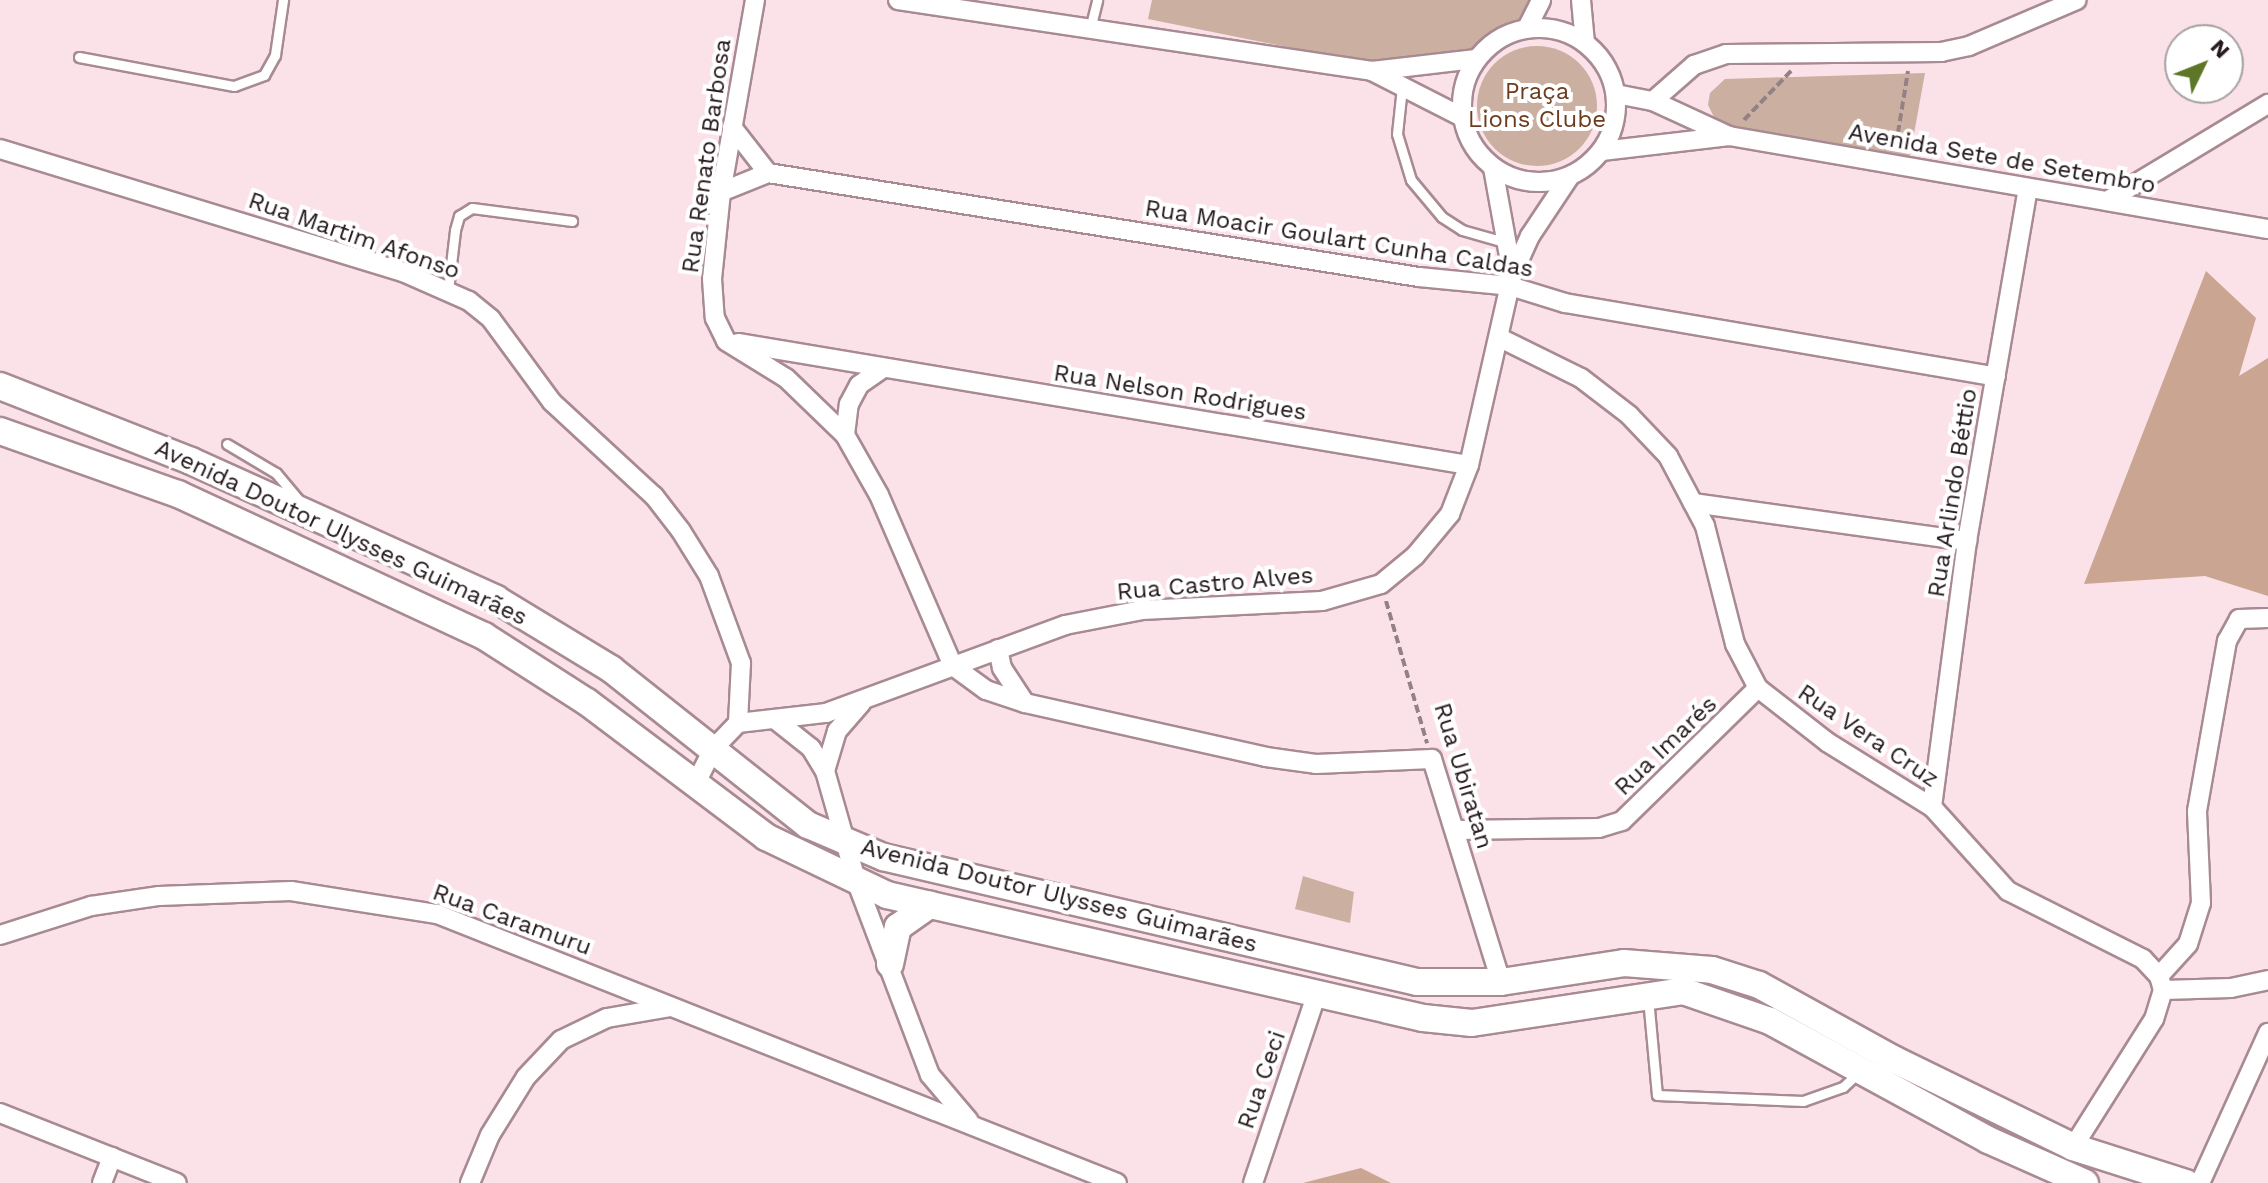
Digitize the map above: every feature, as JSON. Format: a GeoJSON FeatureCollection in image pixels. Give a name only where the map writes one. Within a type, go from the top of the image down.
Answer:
{"type":"FeatureCollection","features":[{"type":"Feature","properties":{"kind":"main road","name":"Avenida Doutor Ulysses Guimarães"},"geometry":{"type":"LineString","coordinates":[[0,386],[307,511],[543,626],[611,669],[808,825],[883,857],[1417,982],[1501,982],[1624,963],[1712,970],[1759,985],[1895,1060],[2073,1147],[2186,1183]]}},
{"type":"Feature","properties":{"kind":"main road","name":"Avenida Doutor Ulysses Guimarães"},"geometry":{"type":"LineString","coordinates":[[0,431],[178,494],[484,636],[587,702],[766,837],[857,883],[930,905],[1317,993],[1472,1023],[1683,991],[1728,1003],[1988,1140],[2085,1183]]}},
{"type":"Feature","properties":{"kind":"main road"},"geometry":{"type":"LineString","coordinates":[[890,964],[898,927],[930,905]]}},
{"type":"Feature","properties":{"kind":"street","name":"Rua Renato Barbosa"},"geometry":{"type":"LineString","coordinates":[[726,341],[712,302],[721,192],[755,0]]}},
{"type":"Feature","properties":{"kind":"street"},"geometry":{"type":"LineString","coordinates":[[904,0],[1372,71],[1476,59]]}},
{"type":"Feature","properties":{"kind":"street"},"geometry":{"type":"LineString","coordinates":[[1527,28],[1541,0]]}},
{"type":"Feature","properties":{"kind":"street"},"geometry":{"type":"LineString","coordinates":[[1581,0],[1585,43]]}},
{"type":"Feature","properties":{"kind":"street"},"geometry":{"type":"LineString","coordinates":[[1653,101],[1694,65],[1726,54],[1910,54],[1969,46],[2077,0]]}},
{"type":"Feature","properties":{"kind":"street"},"geometry":{"type":"LineString","coordinates":[[1527,28],[1567,33],[1585,43],[1610,74],[1616,94],[1616,114],[1602,151],[1570,176],[1531,182],[1493,168],[1473,145],[1462,117],[1464,87],[1476,59],[1499,39],[1527,28]]}},
{"type":"Feature","properties":{"kind":"street"},"geometry":{"type":"LineString","coordinates":[[1372,71],[1462,117]]}},
{"type":"Feature","properties":{"kind":"street","name":"Avenida Sete de Setembro"},"geometry":{"type":"LineString","coordinates":[[1616,94],[1653,101],[1729,136],[2268,229]]}},
{"type":"Feature","properties":{"kind":"street"},"geometry":{"type":"LineString","coordinates":[[2107,201],[2268,104]]}},
{"type":"Feature","properties":{"kind":"street"},"geometry":{"type":"LineString","coordinates":[[721,192],[768,173],[732,127]]}},
{"type":"Feature","properties":{"kind":"street","name":"Avenida Sete de Setembro"},"geometry":{"type":"LineString","coordinates":[[1602,151],[1729,136]]}},
{"type":"Feature","properties":{"kind":"street","name":"Rua Martim Afonso"},"geometry":{"type":"LineString","coordinates":[[0,149],[448,290],[491,319],[552,402],[654,496],[681,531],[709,576],[741,663],[738,723]]}},
{"type":"Feature","properties":{"kind":"street","name":"Rua Castro Alves"},"geometry":{"type":"LineString","coordinates":[[1493,168],[1508,243],[1511,281]]}},
{"type":"Feature","properties":{"kind":"street","name":"Rua Moacir Goulart Cunha Caldas"},"geometry":{"type":"LineString","coordinates":[[768,173],[1419,277],[1511,281],[1565,303],[1996,377]]}},
{"type":"Feature","properties":{"kind":"street","name":"Rua Castro Alves"},"geometry":{"type":"LineString","coordinates":[[738,723],[777,721],[863,701],[1065,625],[1142,610],[1322,601],[1381,584],[1415,556],[1450,514],[1469,465],[1511,281],[1535,229],[1570,176]]}},
{"type":"Feature","properties":{"kind":"street","name":"Rua Arlindo Béttio"},"geometry":{"type":"LineString","coordinates":[[1932,807],[1967,541],[2028,189]]}},
{"type":"Feature","properties":{"kind":"street","name":"Rua Vera Cruz"},"geometry":{"type":"LineString","coordinates":[[1500,338],[1581,378],[1629,415],[1668,456],[1705,526],[1735,644],[1758,688],[1827,742],[1932,807],[2008,891],[2143,959],[2161,983]]}},
{"type":"Feature","properties":{"kind":"street"},"geometry":{"type":"LineString","coordinates":[[726,341],[786,378],[845,435],[879,495],[953,666],[986,690],[1025,703],[1316,764],[1432,759]]}},
{"type":"Feature","properties":{"kind":"street","name":"Rua Nelson Rodrigues"},"geometry":{"type":"LineString","coordinates":[[726,341],[1469,465]]}},
{"type":"Feature","properties":{"kind":"street"},"geometry":{"type":"LineString","coordinates":[[845,435],[849,404],[859,385],[883,368]]}},
{"type":"Feature","properties":{"kind":"street"},"geometry":{"type":"LineString","coordinates":[[1693,503],[1967,541]]}},
{"type":"Feature","properties":{"kind":"street"},"geometry":{"type":"LineString","coordinates":[[2073,1147],[2154,1019],[2161,983],[2188,944],[2201,903],[2197,811],[2227,641],[2239,619],[2268,618]]}},
{"type":"Feature","properties":{"kind":"street"},"geometry":{"type":"LineString","coordinates":[[998,649],[1002,668],[1025,703]]}},
{"type":"Feature","properties":{"kind":"street","name":"Rua Imarés"},"geometry":{"type":"LineString","coordinates":[[1455,830],[1599,828],[1622,821],[1758,688]]}},
{"type":"Feature","properties":{"kind":"street","name":"Rua Castro Alves"},"geometry":{"type":"LineString","coordinates":[[825,771],[837,731],[863,701]]}},
{"type":"Feature","properties":{"kind":"street"},"geometry":{"type":"LineString","coordinates":[[777,721],[811,748],[825,771],[857,883],[930,1075],[972,1126]]}},
{"type":"Feature","properties":{"kind":"street"},"geometry":{"type":"LineString","coordinates":[[695,785],[713,749],[738,723]]}},
{"type":"Feature","properties":{"kind":"street","name":"Rua Ubiratan"},"geometry":{"type":"LineString","coordinates":[[1432,759],[1501,982]]}},
{"type":"Feature","properties":{"kind":"street","name":"Rua Caramuru"},"geometry":{"type":"LineString","coordinates":[[0,935],[91,906],[159,896],[291,891],[361,898],[437,914],[1117,1183]]}},
{"type":"Feature","properties":{"kind":"street"},"geometry":{"type":"LineString","coordinates":[[2161,983],[2231,988],[2268,980]]}},
{"type":"Feature","properties":{"kind":"street","name":"Rua Ceci"},"geometry":{"type":"LineString","coordinates":[[1253,1183],[1317,993]]}},
{"type":"Feature","properties":{"kind":"street"},"geometry":{"type":"LineString","coordinates":[[470,1183],[490,1135],[519,1088],[561,1040],[607,1018],[671,1007]]}},
{"type":"Feature","properties":{"kind":"street"},"geometry":{"type":"LineString","coordinates":[[2200,1183],[2268,1033]]}},
{"type":"Feature","properties":{"kind":"street"},"geometry":{"type":"LineString","coordinates":[[895,1094],[930,1075]]}},
{"type":"Feature","properties":{"kind":"street"},"geometry":{"type":"LineString","coordinates":[[0,1113],[177,1183]]}},
{"type":"Feature","properties":{"kind":"street"},"geometry":{"type":"LineString","coordinates":[[102,1183],[112,1157]]}},
{"type":"Feature","properties":{"kind":"lane"},"geometry":{"type":"LineString","coordinates":[[79,57],[234,86],[264,75],[275,55],[283,0]]}},
{"type":"Feature","properties":{"kind":"lane"},"geometry":{"type":"LineString","coordinates":[[1090,29],[1097,0]]}},
{"type":"Feature","properties":{"kind":"lane"},"geometry":{"type":"LineString","coordinates":[[1402,87],[1397,134],[1411,180],[1442,217],[1462,230],[1508,243]]}},
{"type":"Feature","properties":{"kind":"lane"},"geometry":{"type":"LineString","coordinates":[[448,290],[459,216],[472,208],[572,221]]}},
{"type":"Feature","properties":{"kind":"lane"},"geometry":{"type":"LineString","coordinates":[[227,444],[276,473],[307,511]]}},
{"type":"Feature","properties":{"kind":"lane"},"geometry":{"type":"LineString","coordinates":[[1648,994],[1657,1095],[1803,1101],[1843,1087],[1860,1072]]}},
{"type":"Feature","properties":{"kind":"path"},"geometry":{"type":"LineString","coordinates":[[1729,136],[1808,53]]}},
{"type":"Feature","properties":{"kind":"path"},"geometry":{"type":"LineString","coordinates":[[1893,164],[1910,54]]}},
{"type":"Feature","properties":{"kind":"path","name":"Rua Ubiratan"},"geometry":{"type":"LineString","coordinates":[[1381,584],[1432,759]]}},
{"type":"Feature","properties":{"kind":"green space"},"geometry":{"type":"Polygon","coordinates":[[[1152,0],[1531,0],[1520,22],[1491,33],[1471,52],[1371,64],[1148,19],[1152,0]]]}},
{"type":"Feature","properties":{"kind":"green space","name":"Praça Lions Clube"},"geometry":{"type":"Polygon","coordinates":[[[1537,46],[1560,51],[1579,64],[1592,83],[1597,106],[1592,129],[1579,148],[1560,161],[1537,166],[1514,161],[1495,148],[1482,129],[1477,106],[1482,83],[1495,64],[1514,51],[1537,46]]]}},
{"type":"Feature","properties":{"kind":"green space"},"geometry":{"type":"Polygon","coordinates":[[[1925,73],[1910,156],[1718,125],[1708,105],[1710,93],[1725,79],[1925,73]]]}},
{"type":"Feature","properties":{"kind":"green space"},"geometry":{"type":"Polygon","coordinates":[[[1303,876],[1354,892],[1350,923],[1295,909],[1303,876]]]}},
{"type":"Feature","properties":{"kind":"shaded area"},"geometry":{"type":"Polygon","coordinates":[[[2206,271],[2256,318],[2239,376],[2268,358],[2268,596],[2205,576],[2084,584],[2206,271]]]}},
{"type":"Feature","properties":{"kind":"shaded area"},"geometry":{"type":"Polygon","coordinates":[[[1361,1168],[1391,1183],[1303,1183],[1361,1168]]]}}]}
